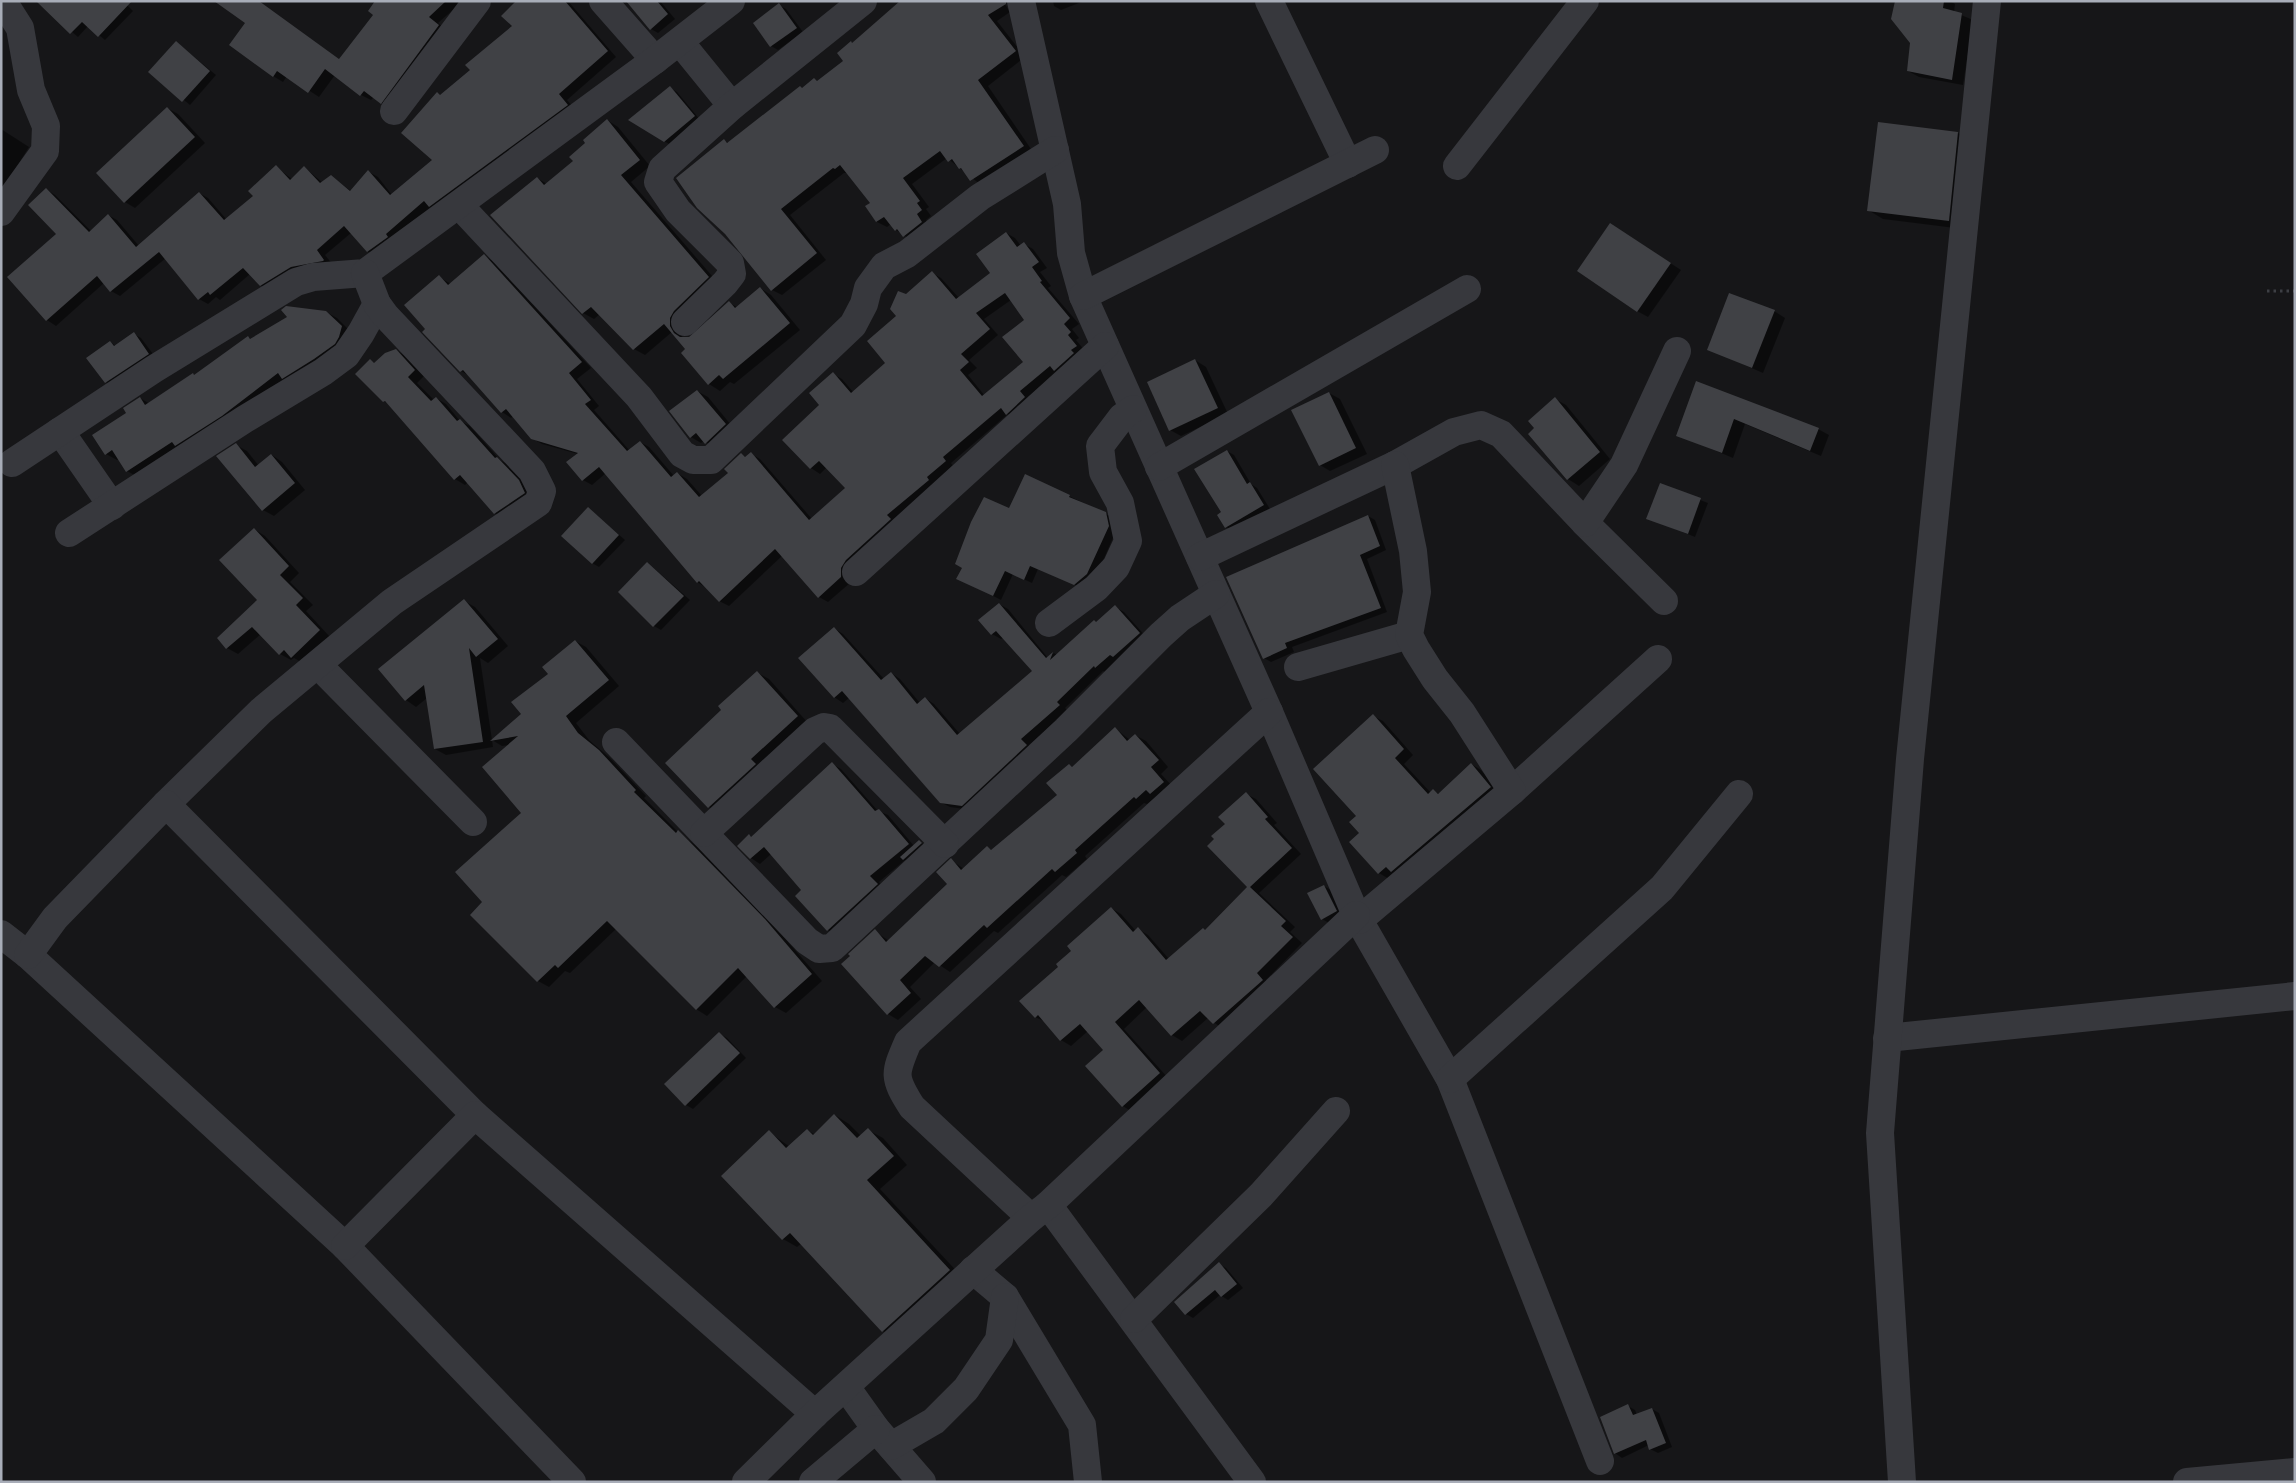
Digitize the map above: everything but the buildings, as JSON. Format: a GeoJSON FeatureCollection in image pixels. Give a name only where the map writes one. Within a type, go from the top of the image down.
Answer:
{"type":"FeatureCollection","features":[{"type":"Feature","properties":{"kind":"street"},"geometry":{"type":"LineString","coordinates":[[394,111],[477,1]]}},
{"type":"Feature","properties":{"kind":"street"},"geometry":{"type":"LineString","coordinates":[[603,1],[655,60]]}},
{"type":"Feature","properties":{"kind":"street"},"geometry":{"type":"LineString","coordinates":[[12,464],[154,369],[296,282],[313,277],[365,273],[680,42],[731,1]]}},
{"type":"Feature","properties":{"kind":"street"},"geometry":{"type":"LineString","coordinates":[[684,322],[732,274],[730,263],[678,211],[658,182],[662,169],[732,106],[862,1]]}},
{"type":"Feature","properties":{"kind":"street"},"geometry":{"type":"LineString","coordinates":[[1021,1],[1066,204],[1071,253],[1083,296],[1269,712],[1358,917],[1450,1079],[1600,1460]]}},
{"type":"Feature","properties":{"kind":"street"},"geometry":{"type":"LineString","coordinates":[[1269,1],[1348,164]]}},
{"type":"Feature","properties":{"kind":"street"},"geometry":{"type":"LineString","coordinates":[[1457,166],[1585,1]]}},
{"type":"Feature","properties":{"kind":"street"},"geometry":{"type":"LineString","coordinates":[[1902,1482],[1880,1133],[1910,759],[1987,1]]}},
{"type":"Feature","properties":{"kind":"street"},"geometry":{"type":"LineString","coordinates":[[1,4],[6,6],[20,28],[31,90],[46,126],[45,151],[1,212]]}},
{"type":"Feature","properties":{"kind":"street"},"geometry":{"type":"LineString","coordinates":[[680,42],[732,106]]}},
{"type":"Feature","properties":{"kind":"street"},"geometry":{"type":"LineString","coordinates":[[459,205],[639,397],[682,454],[693,460],[711,460],[853,325],[864,304],[868,288],[884,266],[907,254],[980,197],[1055,150]]}},
{"type":"Feature","properties":{"kind":"street"},"geometry":{"type":"LineString","coordinates":[[1083,296],[1375,150]]}},
{"type":"Feature","properties":{"kind":"street"},"geometry":{"type":"LineString","coordinates":[[28,955],[55,918],[166,804],[261,712],[392,602],[538,503],[542,491],[532,472],[377,304],[365,273]]}},
{"type":"Feature","properties":{"kind":"street"},"geometry":{"type":"LineString","coordinates":[[1159,467],[1467,289]]}},
{"type":"Feature","properties":{"kind":"street"},"geometry":{"type":"LineString","coordinates":[[69,533],[245,419],[323,372],[346,355],[377,304]]}},
{"type":"Feature","properties":{"kind":"street"},"geometry":{"type":"LineString","coordinates":[[856,572],[1105,346]]}},
{"type":"Feature","properties":{"kind":"street"},"geometry":{"type":"LineString","coordinates":[[1585,523],[1624,465],[1677,351]]}},
{"type":"Feature","properties":{"kind":"street"},"geometry":{"type":"LineString","coordinates":[[1049,623],[1096,588],[1116,567],[1128,541],[1120,503],[1103,472],[1100,446],[1122,417],[1133,409]]}},
{"type":"Feature","properties":{"kind":"street"},"geometry":{"type":"LineString","coordinates":[[1200,557],[1394,465],[1454,432],[1481,425],[1501,434],[1585,523],[1664,601]]}},
{"type":"Feature","properties":{"kind":"street"},"geometry":{"type":"LineString","coordinates":[[60,431],[112,506]]}},
{"type":"Feature","properties":{"kind":"street"},"geometry":{"type":"LineString","coordinates":[[1394,465],[1413,551],[1416,592],[1409,635],[1430,672],[1462,713],[1512,791]]}},
{"type":"Feature","properties":{"kind":"street"},"geometry":{"type":"LineString","coordinates":[[616,742],[807,941],[819,949],[832,948],[1066,730],[1180,618],[1216,594]]}},
{"type":"Feature","properties":{"kind":"street"},"geometry":{"type":"LineString","coordinates":[[1298,667],[1409,635]]}},
{"type":"Feature","properties":{"kind":"street"},"geometry":{"type":"LineString","coordinates":[[746,1482],[815,1414],[1039,1212],[1358,917],[1512,791],[1658,659]]}},
{"type":"Feature","properties":{"kind":"street"},"geometry":{"type":"LineString","coordinates":[[318,665],[473,822]]}},
{"type":"Feature","properties":{"kind":"street"},"geometry":{"type":"LineString","coordinates":[[1252,1482],[1134,1319],[1039,1212],[912,1107],[900,1088],[896,1068],[908,1042],[1269,712]]}},
{"type":"Feature","properties":{"kind":"street"},"geometry":{"type":"LineString","coordinates":[[704,833],[816,731],[824,726],[830,728],[945,844]]}},
{"type":"Feature","properties":{"kind":"street"},"geometry":{"type":"LineString","coordinates":[[1450,1079],[1662,888],[1739,794]]}},
{"type":"Feature","properties":{"kind":"street"},"geometry":{"type":"LineString","coordinates":[[166,804],[475,1115],[815,1414]]}},
{"type":"Feature","properties":{"kind":"street"},"geometry":{"type":"LineString","coordinates":[[1,934],[28,955],[345,1246],[572,1482]]}},
{"type":"Feature","properties":{"kind":"street"},"geometry":{"type":"LineString","coordinates":[[1887,1038],[2295,996]]}},
{"type":"Feature","properties":{"kind":"street"},"geometry":{"type":"LineString","coordinates":[[1134,1319],[1261,1195],[1336,1111]]}},
{"type":"Feature","properties":{"kind":"street"},"geometry":{"type":"LineString","coordinates":[[345,1246],[475,1115]]}},
{"type":"Feature","properties":{"kind":"street"},"geometry":{"type":"LineString","coordinates":[[973,1270],[1005,1297],[1082,1425],[1088,1482]]}},
{"type":"Feature","properties":{"kind":"street"},"geometry":{"type":"LineString","coordinates":[[813,1482],[884,1438],[934,1421],[966,1389],[999,1340],[1005,1297]]}},
{"type":"Feature","properties":{"kind":"street"},"geometry":{"type":"LineString","coordinates":[[846,1387],[884,1438],[922,1482]]}},
{"type":"Feature","properties":{"kind":"street"},"geometry":{"type":"LineString","coordinates":[[2186,1482],[2295,1472]]}},
{"type":"Feature","properties":{"kind":"path"},"geometry":{"type":"LineString","coordinates":[[2266,291],[2295,291]]}}]}
